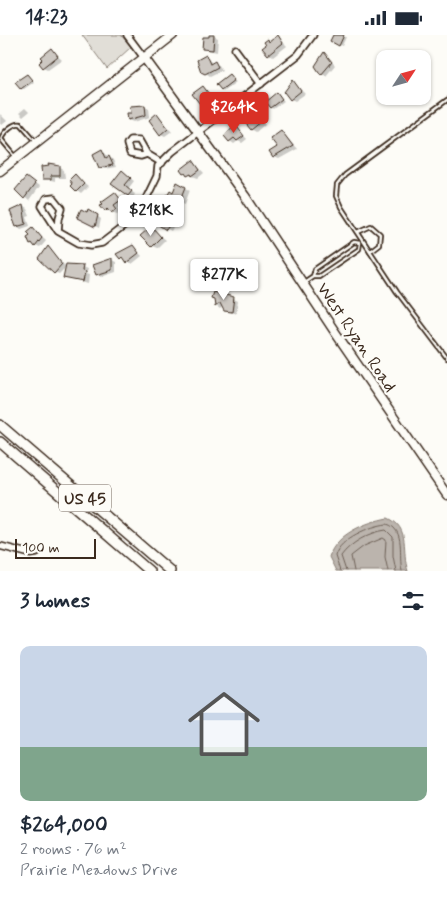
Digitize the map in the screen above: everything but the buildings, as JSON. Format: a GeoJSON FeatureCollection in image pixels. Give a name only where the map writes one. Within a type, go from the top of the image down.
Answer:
{"type":"FeatureCollection","features":[{"type":"Feature","properties":{"kind":"main road","name":"US 45"},"geometry":{"type":"LineString","coordinates":[[0,425],[170,571]]}},
{"type":"Feature","properties":{"kind":"main road","name":"US 45"},"geometry":{"type":"LineString","coordinates":[[0,442],[148,571]]}},
{"type":"Feature","properties":{"kind":"street"},"geometry":{"type":"LineString","coordinates":[[126,35],[145,59]]}},
{"type":"Feature","properties":{"kind":"street"},"geometry":{"type":"LineString","coordinates":[[0,171],[36,141],[145,59],[173,35]]}},
{"type":"Feature","properties":{"kind":"street"},"geometry":{"type":"LineString","coordinates":[[58,231],[58,218],[62,208],[54,198],[46,199],[42,206],[58,231],[79,243],[91,245],[102,243],[132,220],[142,207],[162,163],[198,132],[298,55],[313,35]]}},
{"type":"Feature","properties":{"kind":"street"},"geometry":{"type":"LineString","coordinates":[[236,49],[261,84]]}},
{"type":"Feature","properties":{"kind":"street","name":"West Ryan Road"},"geometry":{"type":"LineString","coordinates":[[145,59],[245,195],[302,283],[447,495]]}},
{"type":"Feature","properties":{"kind":"street"},"geometry":{"type":"LineString","coordinates":[[147,154],[162,163]]}},
{"type":"Feature","properties":{"kind":"street"},"geometry":{"type":"LineString","coordinates":[[0,546],[31,554],[37,553]]}},
{"type":"Feature","properties":{"kind":"lane"},"geometry":{"type":"LineString","coordinates":[[447,100],[345,175],[337,185],[336,196],[341,207],[397,292],[447,358]]}},
{"type":"Feature","properties":{"kind":"lane"},"geometry":{"type":"LineString","coordinates":[[16,158],[0,138],[14,125],[19,123],[36,141]]}},
{"type":"Feature","properties":{"kind":"lane"},"geometry":{"type":"LineString","coordinates":[[358,232],[371,226],[380,233],[379,244],[370,251]]}},
{"type":"Feature","properties":{"kind":"lane"},"geometry":{"type":"LineString","coordinates":[[302,283],[313,275],[315,269],[354,242],[360,243],[364,241]]}},
{"type":"Feature","properties":{"kind":"lane"},"geometry":{"type":"LineString","coordinates":[[313,275],[320,276],[359,249],[360,243]]}},
{"type":"Feature","properties":{"kind":"shaded area"},"geometry":{"type":"Polygon","coordinates":[[[82,35],[121,35],[131,47],[107,69],[82,35]]]}},
{"type":"Feature","properties":{"kind":"water"},"geometry":{"type":"Polygon","coordinates":[[[388,518],[395,522],[403,534],[408,571],[336,571],[329,557],[338,542],[353,530],[388,518]]]}}]}
